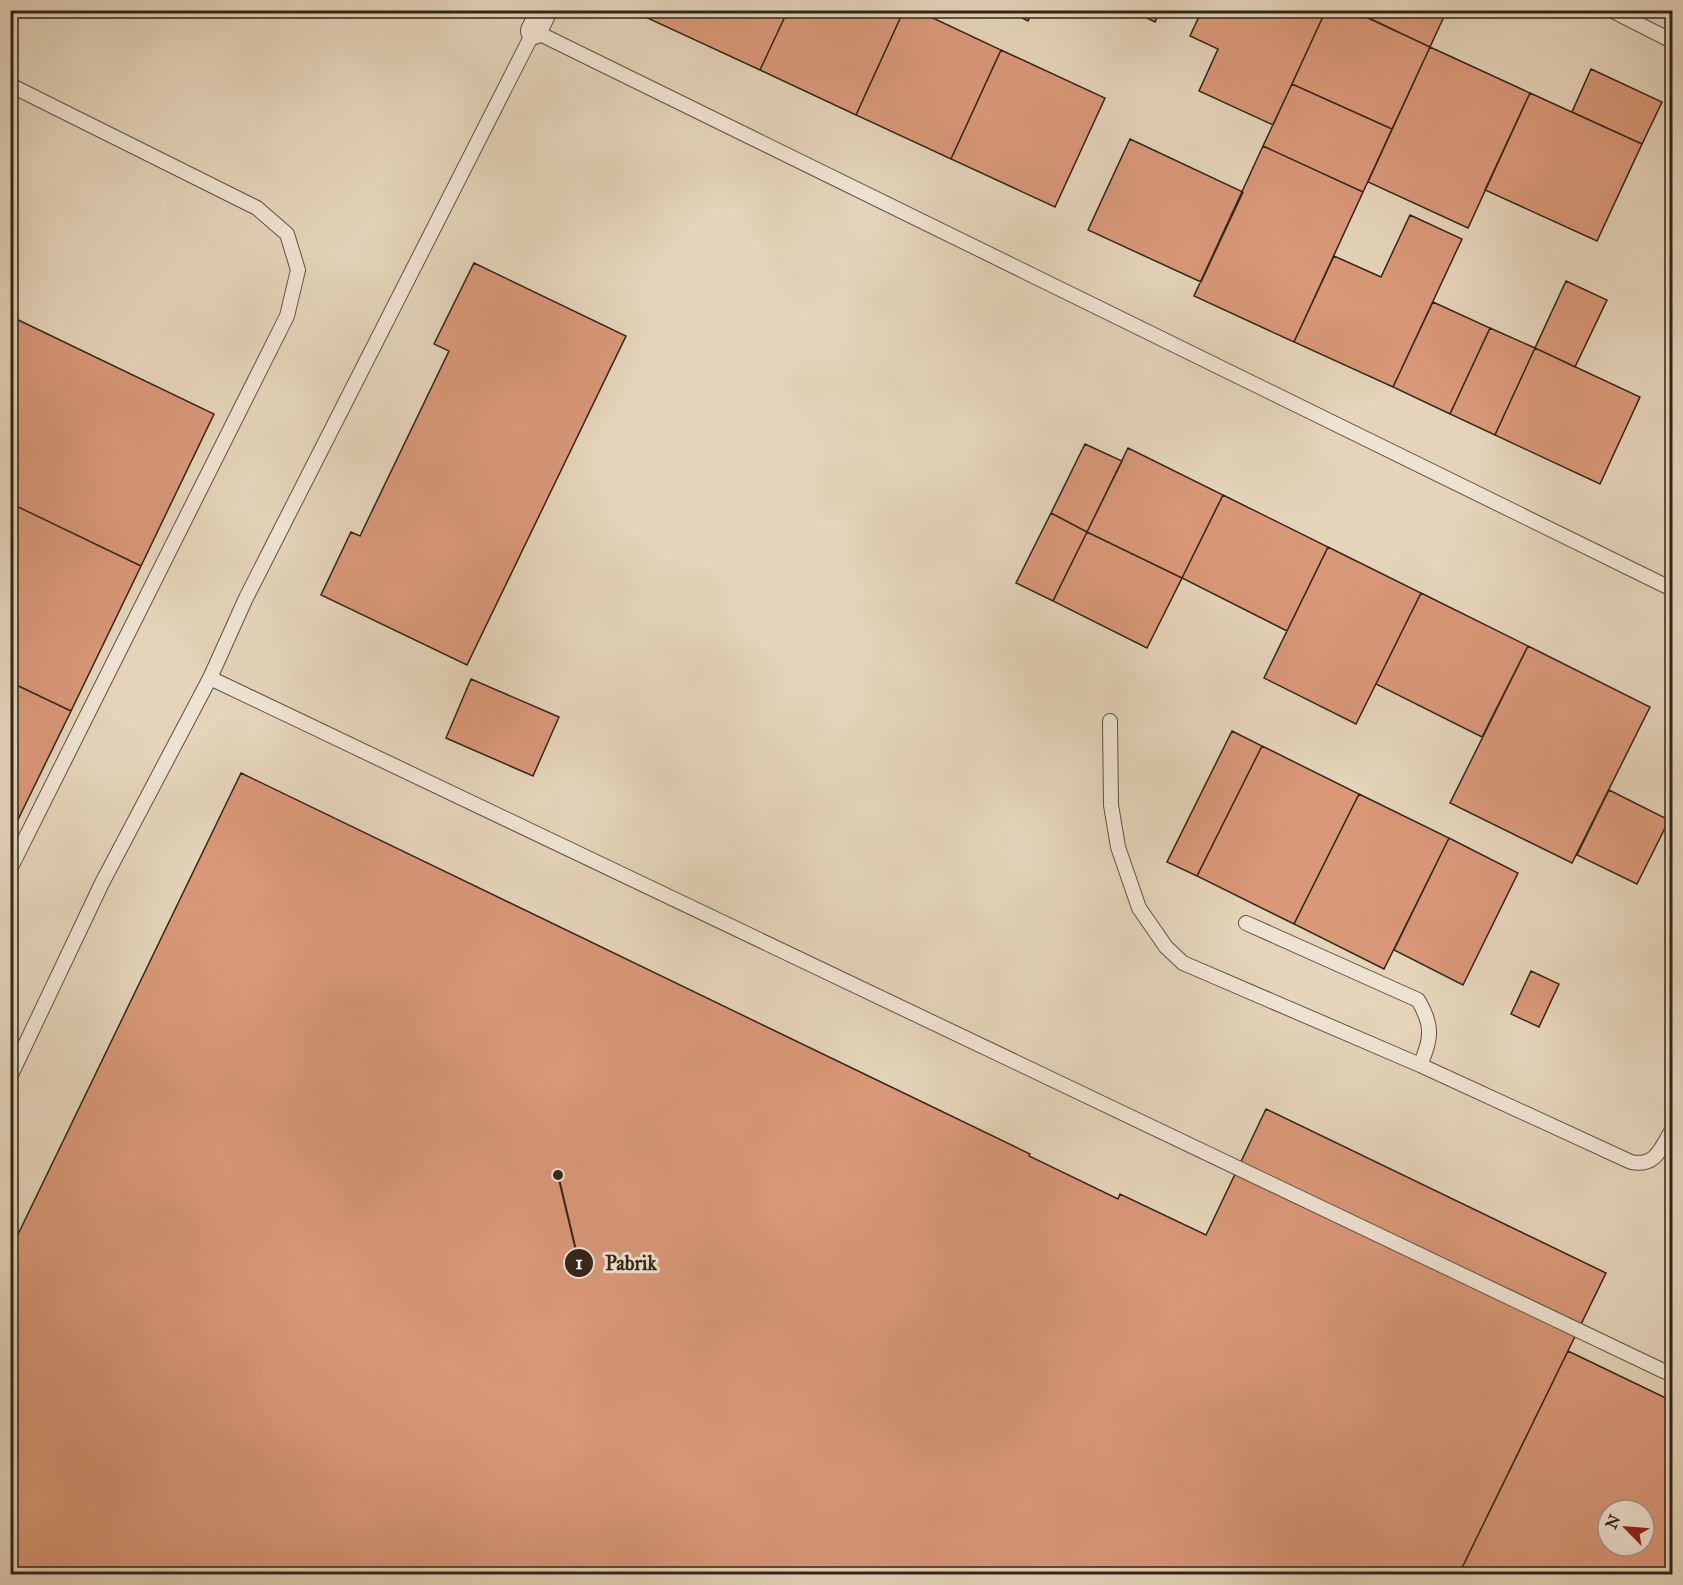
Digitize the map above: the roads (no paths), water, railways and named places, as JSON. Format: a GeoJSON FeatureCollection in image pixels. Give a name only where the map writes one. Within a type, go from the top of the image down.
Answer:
{"type":"FeatureCollection","features":[{"type":"Feature","properties":{"kind":"lane"},"geometry":{"type":"LineString","coordinates":[[1611,10],[1672,41]]}},
{"type":"Feature","properties":{"kind":"lane"},"geometry":{"type":"LineString","coordinates":[[10,1077],[102,883],[210,678],[246,598],[539,21],[1672,589]]}},
{"type":"Feature","properties":{"kind":"lane"},"geometry":{"type":"LineString","coordinates":[[10,85],[256,208],[287,234],[298,270],[287,316],[10,869]]}},
{"type":"Feature","properties":{"kind":"lane"},"geometry":{"type":"LineString","coordinates":[[210,678],[1672,1375]]}},
{"type":"Feature","properties":{"kind":"lane"},"geometry":{"type":"LineString","coordinates":[[1110,721],[1111,805],[1118,847],[1140,908],[1166,947],[1184,963],[1420,1065],[1631,1162],[1651,1161],[1672,1130]]}},
{"type":"Feature","properties":{"kind":"lane"},"geometry":{"type":"LineString","coordinates":[[1246,923],[1418,1000],[1425,1012],[1431,1034],[1420,1065]]}},
{"type":"Feature","properties":{"kind":"place","name":"Pabrik"},"geometry":{"type":"Point","coordinates":[558,1175]}}]}
